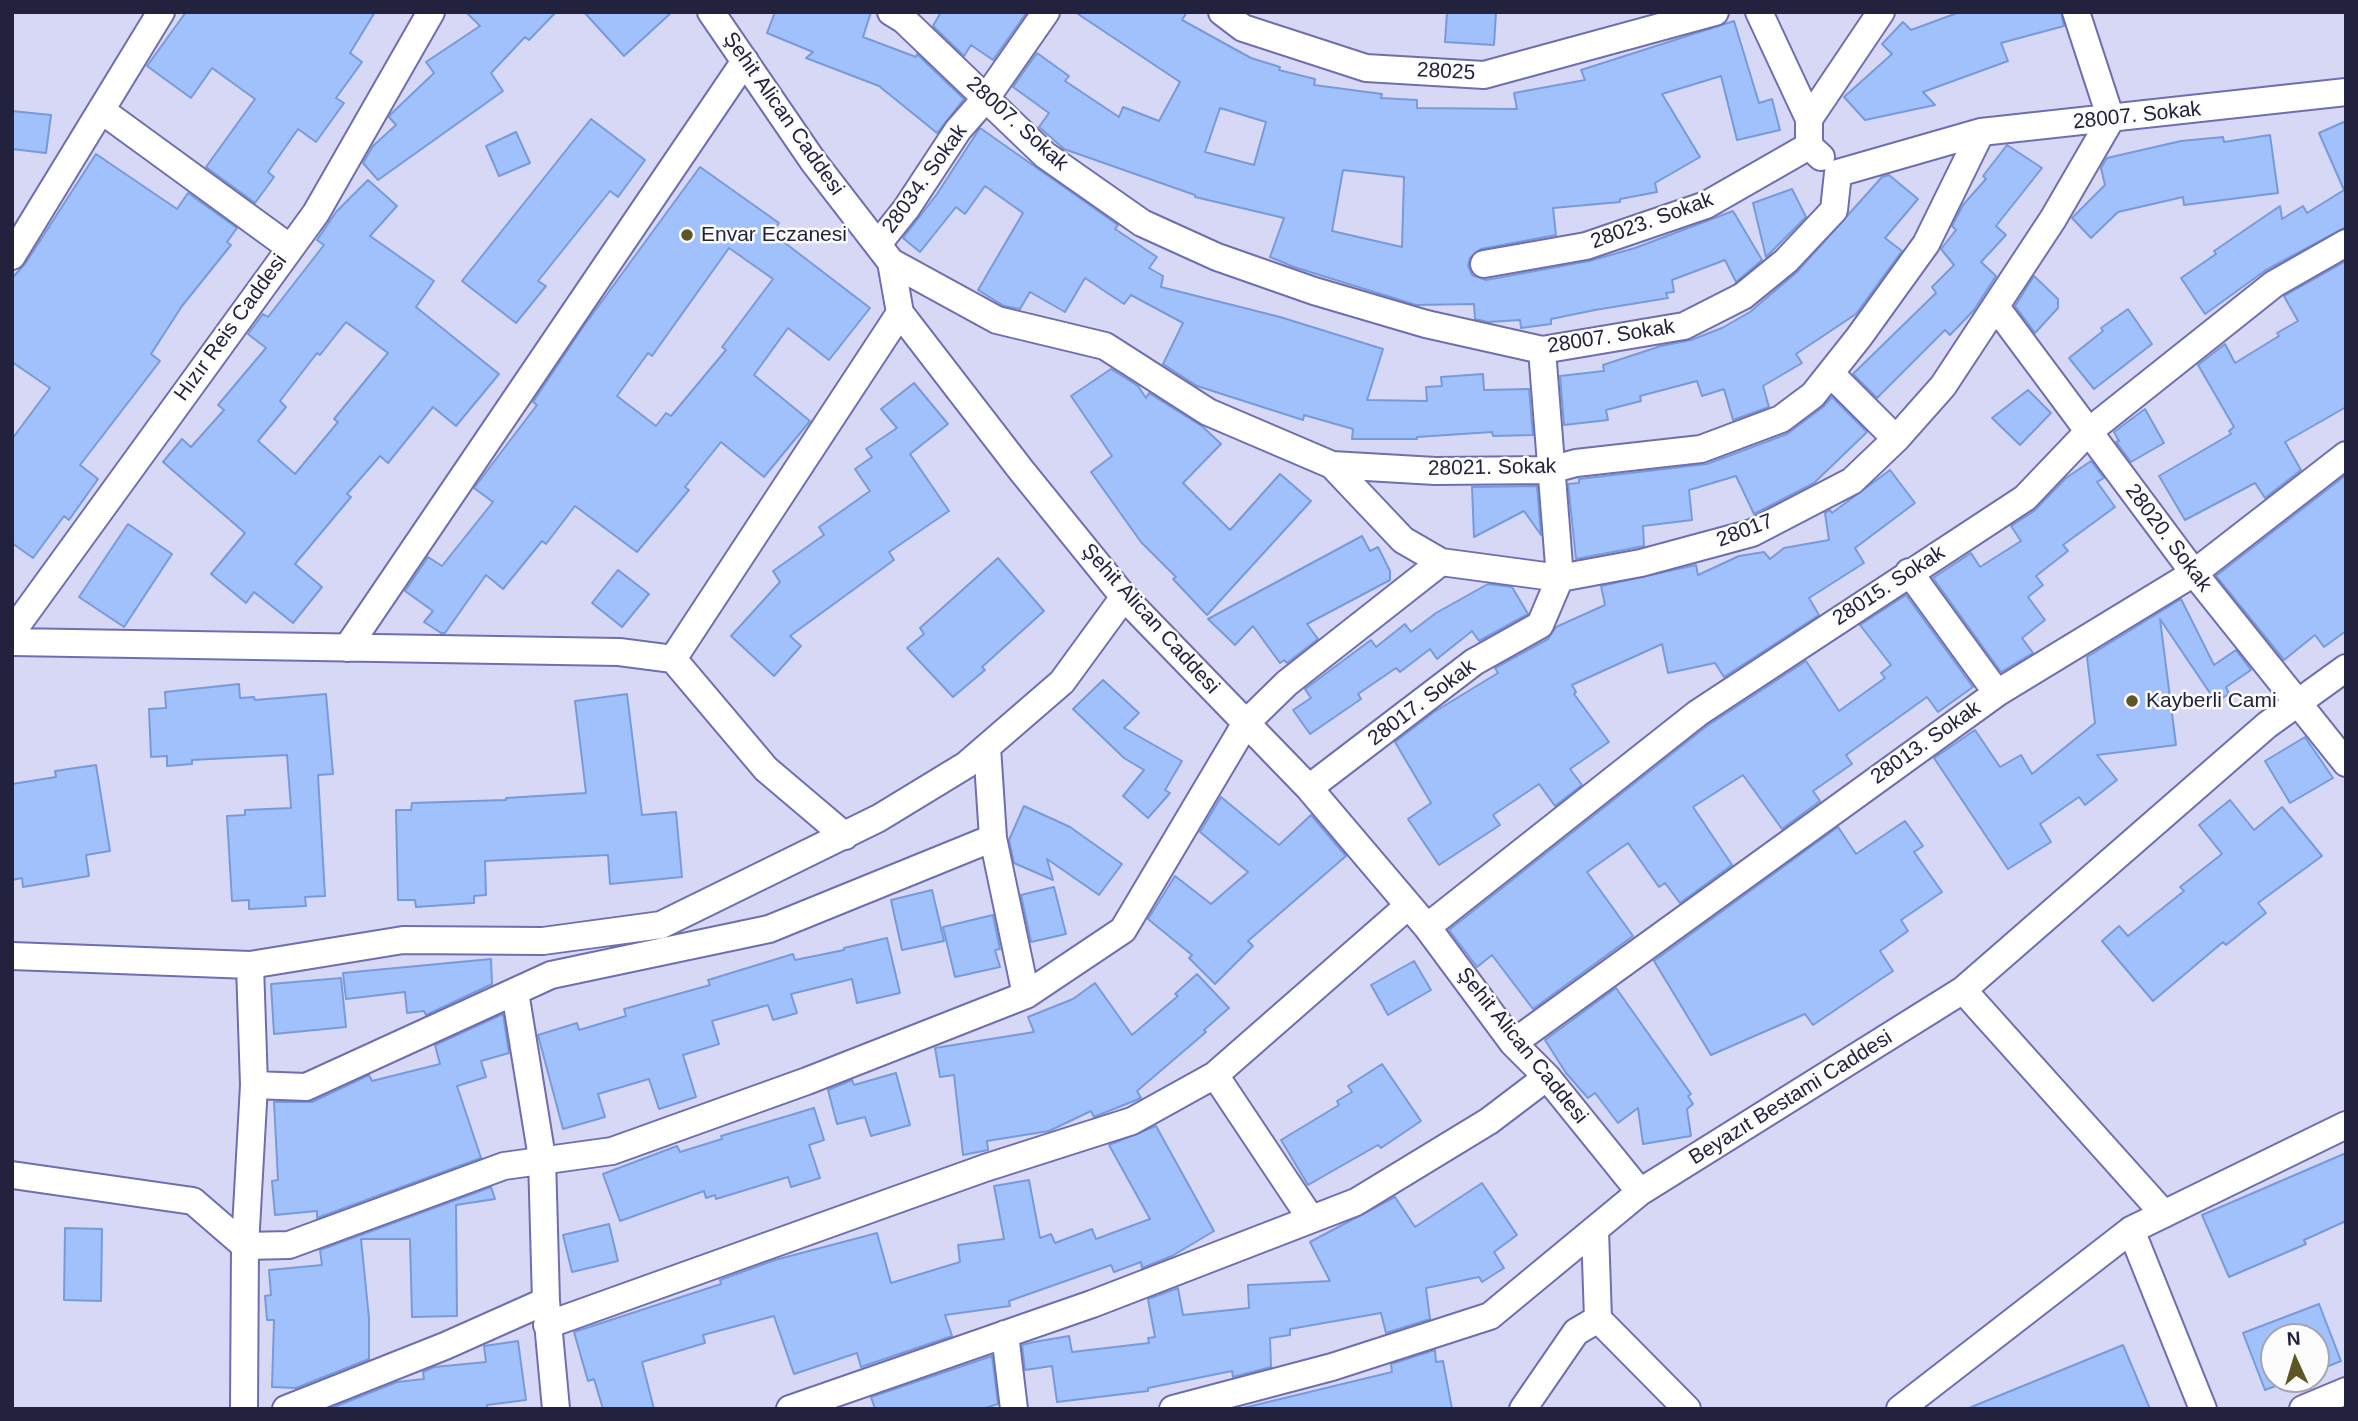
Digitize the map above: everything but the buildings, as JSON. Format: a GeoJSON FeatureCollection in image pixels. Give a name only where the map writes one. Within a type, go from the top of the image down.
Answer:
{"type":"FeatureCollection","features":[{"type":"Feature","properties":{"kind":"street"},"geometry":{"type":"LineString","coordinates":[[12,256],[161,12]]}},
{"type":"Feature","properties":{"kind":"street","name":"Hızır Reis Caddesi"},"geometry":{"type":"LineString","coordinates":[[12,632],[316,213],[431,12]]}},
{"type":"Feature","properties":{"kind":"street","name":"Şehit Alican Caddesi"},"geometry":{"type":"LineString","coordinates":[[711,12],[813,161],[884,253],[900,313],[1124,597],[1309,788],[1427,927],[1513,1043],[1547,1077],[1640,1192]]}},
{"type":"Feature","properties":{"kind":"street","name":"28007. Sokak"},"geometry":{"type":"LineString","coordinates":[[891,12],[904,20],[1045,155],[1142,223],[1217,257],[1314,292],[1426,324],[1542,350],[1684,326],[1743,296],[1786,261],[1834,210],[1838,173],[1981,132],[2346,92]]}},
{"type":"Feature","properties":{"kind":"street","name":"28034. Sokak"},"geometry":{"type":"LineString","coordinates":[[884,253],[906,209],[958,130],[986,98],[1046,12]]}},
{"type":"Feature","properties":{"kind":"street","name":"28025"},"geometry":{"type":"LineString","coordinates":[[1222,12],[1243,29],[1366,68],[1485,75],[1715,12]]}},
{"type":"Feature","properties":{"kind":"street"},"geometry":{"type":"LineString","coordinates":[[1759,12],[1809,119],[1810,146],[1838,173]]}},
{"type":"Feature","properties":{"kind":"street"},"geometry":{"type":"LineString","coordinates":[[1809,119],[1881,12]]}},
{"type":"Feature","properties":{"kind":"street"},"geometry":{"type":"LineString","coordinates":[[2076,12],[2111,119]]}},
{"type":"Feature","properties":{"kind":"street"},"geometry":{"type":"LineString","coordinates":[[347,648],[746,61]]}},
{"type":"Feature","properties":{"kind":"street"},"geometry":{"type":"LineString","coordinates":[[101,110],[289,247]]}},
{"type":"Feature","properties":{"kind":"street","name":"28017"},"geometry":{"type":"LineString","coordinates":[[1441,562],[1560,578],[1641,563],[1752,533],[1852,481],[1896,439],[1943,386],[2053,219],[2111,119]]}},
{"type":"Feature","properties":{"kind":"street","name":"28021. Sokak"},"geometry":{"type":"LineString","coordinates":[[884,253],[997,320],[1105,346],[1208,412],[1332,465],[1436,471],[1550,470],[1576,463],[1701,449],[1781,419],[1813,395],[1926,244],[1981,132]]}},
{"type":"Feature","properties":{"kind":"street","name":"28023. Sokak"},"geometry":{"type":"LineString","coordinates":[[1484,264],[1586,246],[1706,205],[1810,146]]}},
{"type":"Feature","properties":{"kind":"street","name":"28015. Sokak"},"geometry":{"type":"LineString","coordinates":[[1427,927],[1699,713],[2025,498],[2088,432],[2274,284],[2346,243]]}},
{"type":"Feature","properties":{"kind":"street","name":"28020. Sokak"},"geometry":{"type":"LineString","coordinates":[[1996,307],[2193,573],[2346,763]]}},
{"type":"Feature","properties":{"kind":"street"},"geometry":{"type":"LineString","coordinates":[[673,659],[900,313]]}},
{"type":"Feature","properties":{"kind":"street"},"geometry":{"type":"LineString","coordinates":[[1542,350],[1560,578]]}},
{"type":"Feature","properties":{"kind":"street"},"geometry":{"type":"LineString","coordinates":[[1831,374],[1896,439]]}},
{"type":"Feature","properties":{"kind":"street","name":"28013. Sokak"},"geometry":{"type":"LineString","coordinates":[[1513,1043],[1997,693],[2193,573],[2346,455]]}},
{"type":"Feature","properties":{"kind":"street"},"geometry":{"type":"LineString","coordinates":[[12,1175],[192,1201],[245,1246],[289,1245],[504,1166],[542,1158],[612,1152],[807,1081],[1026,995],[1122,930],[1246,723],[1287,683],[1441,562],[1403,540],[1332,465]]}},
{"type":"Feature","properties":{"kind":"street"},"geometry":{"type":"LineString","coordinates":[[1909,572],[1997,693]]}},
{"type":"Feature","properties":{"kind":"street","name":"28017. Sokak"},"geometry":{"type":"LineString","coordinates":[[1309,788],[1474,662],[1540,625],[1560,578]]}},
{"type":"Feature","properties":{"kind":"street"},"geometry":{"type":"LineString","coordinates":[[12,956],[250,965],[404,940],[543,942],[661,925],[845,836],[966,765],[1062,682],[1124,597]]}},
{"type":"Feature","properties":{"kind":"street"},"geometry":{"type":"LineString","coordinates":[[12,642],[619,652],[673,659],[766,769],[845,836]]}},
{"type":"Feature","properties":{"kind":"street","name":"Beyazıt Bestami Caddesi"},"geometry":{"type":"LineString","coordinates":[[1173,1409],[1332,1367],[1490,1316],[1640,1192],[1963,990],[2267,725],[2346,668]]}},
{"type":"Feature","properties":{"kind":"street"},"geometry":{"type":"LineString","coordinates":[[987,747],[993,838],[1026,995]]}},
{"type":"Feature","properties":{"kind":"street"},"geometry":{"type":"LineString","coordinates":[[254,1085],[306,1087],[551,975],[769,929],[993,838]]}},
{"type":"Feature","properties":{"kind":"street"},"geometry":{"type":"LineString","coordinates":[[286,1409],[445,1346],[1132,1121],[1215,1075],[1408,906]]}},
{"type":"Feature","properties":{"kind":"street"},"geometry":{"type":"LineString","coordinates":[[543,942],[551,975]]}},
{"type":"Feature","properties":{"kind":"street"},"geometry":{"type":"LineString","coordinates":[[244,1409],[245,1246],[254,1085],[250,965]]}},
{"type":"Feature","properties":{"kind":"street"},"geometry":{"type":"LineString","coordinates":[[1963,990],[2164,1214]]}},
{"type":"Feature","properties":{"kind":"street"},"geometry":{"type":"LineString","coordinates":[[515,992],[542,1158],[547,1313],[557,1406]]}},
{"type":"Feature","properties":{"kind":"street"},"geometry":{"type":"LineString","coordinates":[[1215,1075],[1311,1219]]}},
{"type":"Feature","properties":{"kind":"street"},"geometry":{"type":"LineString","coordinates":[[790,1409],[1005,1334],[1311,1219],[1367,1195],[1489,1121],[1547,1077]]}},
{"type":"Feature","properties":{"kind":"street"},"geometry":{"type":"LineString","coordinates":[[1899,1409],[2131,1230],[2346,1125]]}},
{"type":"Feature","properties":{"kind":"street"},"geometry":{"type":"LineString","coordinates":[[1595,1230],[1598,1319],[1687,1409]]}},
{"type":"Feature","properties":{"kind":"street"},"geometry":{"type":"LineString","coordinates":[[2131,1230],[2203,1409]]}},
{"type":"Feature","properties":{"kind":"street"},"geometry":{"type":"LineString","coordinates":[[1523,1409],[1576,1332],[1598,1319]]}},
{"type":"Feature","properties":{"kind":"street"},"geometry":{"type":"LineString","coordinates":[[1005,1334],[1014,1409]]}},
{"type":"Feature","properties":{"kind":"street"},"geometry":{"type":"LineString","coordinates":[[2303,1409],[2346,1391]]}},
{"type":"Feature","properties":{"kind":"place","name":"Envar Eczanesi"},"geometry":{"type":"Point","coordinates":[687,235]}},
{"type":"Feature","properties":{"kind":"place","name":"Kayberli Cami"},"geometry":{"type":"Point","coordinates":[2132,701]}}]}
